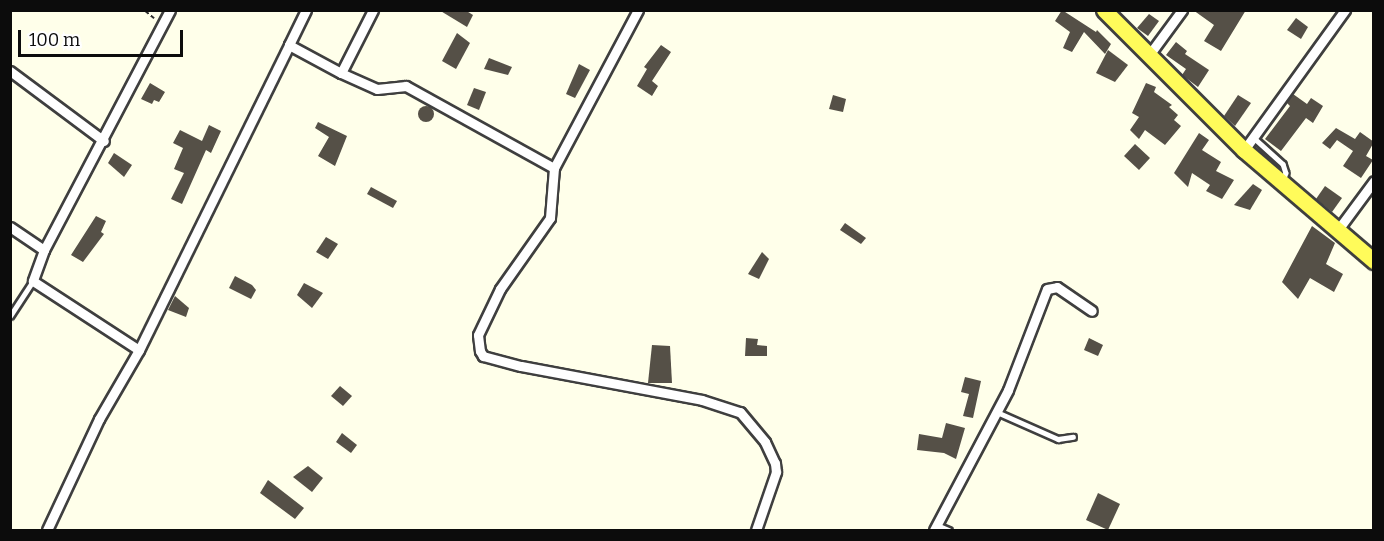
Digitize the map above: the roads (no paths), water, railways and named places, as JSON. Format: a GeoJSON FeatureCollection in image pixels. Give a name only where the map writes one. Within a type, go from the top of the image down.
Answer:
{"type":"FeatureCollection","features":[{"type":"Feature","properties":{"kind":"main road"},"geometry":{"type":"LineString","coordinates":[[1104,10],[1244,150],[1374,261]]}},
{"type":"Feature","properties":{"kind":"street"},"geometry":{"type":"LineString","coordinates":[[139,351],[33,281],[44,250],[104,141],[170,10]]}},
{"type":"Feature","properties":{"kind":"street"},"geometry":{"type":"LineString","coordinates":[[47,531],[99,418],[139,351],[306,10]]}},
{"type":"Feature","properties":{"kind":"street"},"geometry":{"type":"LineString","coordinates":[[341,73],[373,10]]}},
{"type":"Feature","properties":{"kind":"street"},"geometry":{"type":"LineString","coordinates":[[638,10],[555,168],[550,218],[500,289],[478,334],[480,351],[483,356],[521,366],[702,400],[740,412],[765,442],[775,463],[773,481],[756,531]]}},
{"type":"Feature","properties":{"kind":"street"},"geometry":{"type":"LineString","coordinates":[[1149,54],[1182,10]]}},
{"type":"Feature","properties":{"kind":"street"},"geometry":{"type":"LineString","coordinates":[[1244,150],[1345,10]]}},
{"type":"Feature","properties":{"kind":"street"},"geometry":{"type":"LineString","coordinates":[[289,45],[377,89],[406,86],[555,168]]}},
{"type":"Feature","properties":{"kind":"street"},"geometry":{"type":"LineString","coordinates":[[10,71],[104,141]]}},
{"type":"Feature","properties":{"kind":"street"},"geometry":{"type":"LineString","coordinates":[[1337,231],[1374,181]]}},
{"type":"Feature","properties":{"kind":"street"},"geometry":{"type":"LineString","coordinates":[[10,227],[44,250]]}},
{"type":"Feature","properties":{"kind":"street"},"geometry":{"type":"LineString","coordinates":[[935,528],[997,411],[1047,290],[1057,287],[1092,311]]}},
{"type":"Feature","properties":{"kind":"lane"},"geometry":{"type":"LineString","coordinates":[[1252,136],[1283,164],[1286,173],[1281,183]]}},
{"type":"Feature","properties":{"kind":"lane"},"geometry":{"type":"LineString","coordinates":[[10,316],[33,281]]}},
{"type":"Feature","properties":{"kind":"lane"},"geometry":{"type":"LineString","coordinates":[[997,411],[1058,439],[1073,437]]}},
{"type":"Feature","properties":{"kind":"lane"},"geometry":{"type":"LineString","coordinates":[[935,528],[949,531]]}}]}
